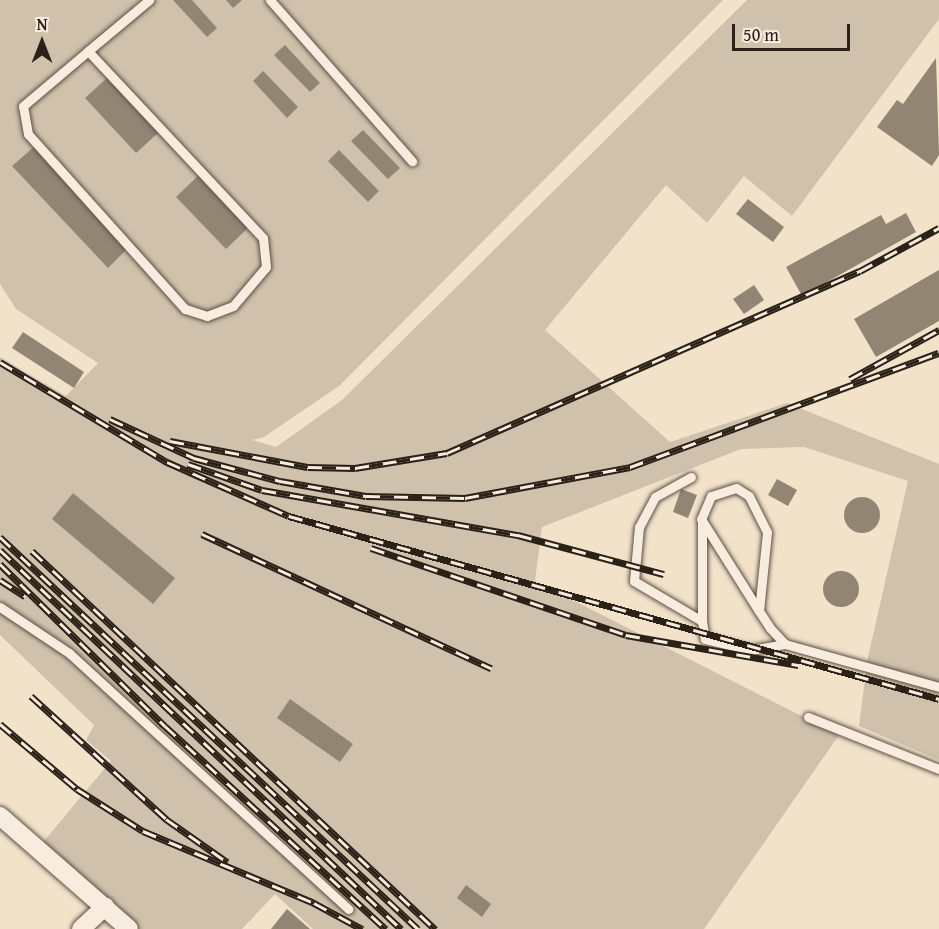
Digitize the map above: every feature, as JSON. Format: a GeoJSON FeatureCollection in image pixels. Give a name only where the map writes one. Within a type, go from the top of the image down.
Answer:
{"type":"FeatureCollection","features":[{"type":"Feature","properties":{"kind":"street"},"geometry":{"type":"LineString","coordinates":[[0,816],[129,929]]}},
{"type":"Feature","properties":{"kind":"street"},"geometry":{"type":"LineString","coordinates":[[81,929],[105,907]]}},
{"type":"Feature","properties":{"kind":"lane"},"geometry":{"type":"LineString","coordinates":[[88,51],[263,238],[266,267],[233,306],[207,316],[185,309],[28,134],[23,106],[88,51],[149,0]]}},
{"type":"Feature","properties":{"kind":"lane"},"geometry":{"type":"LineString","coordinates":[[270,0],[412,161]]}},
{"type":"Feature","properties":{"kind":"lane"},"geometry":{"type":"LineString","coordinates":[[691,477],[655,497],[639,527],[634,581],[702,621]]}},
{"type":"Feature","properties":{"kind":"lane"},"geometry":{"type":"LineString","coordinates":[[759,611],[767,532],[749,496],[736,488],[711,496],[702,519],[702,621],[705,639],[751,650],[785,644],[939,687]]}},
{"type":"Feature","properties":{"kind":"lane"},"geometry":{"type":"LineString","coordinates":[[702,519],[759,611],[785,644]]}},
{"type":"Feature","properties":{"kind":"lane"},"geometry":{"type":"LineString","coordinates":[[0,607],[69,653],[348,909]]}},
{"type":"Feature","properties":{"kind":"lane"},"geometry":{"type":"LineString","coordinates":[[808,717],[939,769]]}},
{"type":"Feature","properties":{"kind":"shaded area"},"geometry":{"type":"Polygon","coordinates":[[[0,0],[723,0],[339,386],[264,437],[252,440],[276,447],[342,400],[747,0],[939,0],[939,19],[792,216],[744,176],[707,223],[666,185],[545,330],[670,442],[787,403],[939,464],[939,760],[859,726],[868,657],[908,481],[804,447],[741,449],[542,527],[535,581],[839,735],[704,929],[313,929],[275,894],[242,929],[133,929],[39,847],[111,761],[86,740],[94,725],[0,635],[0,357],[66,396],[98,363],[16,309],[0,284],[0,0]]]}},
{"type":"Feature","properties":{"kind":"building"},"geometry":{"type":"Polygon","coordinates":[[[173,0],[192,0],[217,28],[207,37],[173,0]]]}},
{"type":"Feature","properties":{"kind":"building"},"geometry":{"type":"Polygon","coordinates":[[[226,0],[242,0],[233,8],[226,0]]]}},
{"type":"Feature","properties":{"kind":"building"},"geometry":{"type":"Polygon","coordinates":[[[285,45],[320,83],[310,92],[274,55],[285,45]]]}},
{"type":"Feature","properties":{"kind":"building"},"geometry":{"type":"Polygon","coordinates":[[[936,58],[939,155],[932,166],[877,127],[897,100],[903,104],[936,58]]]}},
{"type":"Feature","properties":{"kind":"building"},"geometry":{"type":"Polygon","coordinates":[[[263,71],[298,107],[287,118],[253,81],[263,71]]]}},
{"type":"Feature","properties":{"kind":"building"},"geometry":{"type":"Polygon","coordinates":[[[107,78],[158,133],[136,153],[85,98],[107,78]]]}},
{"type":"Feature","properties":{"kind":"building"},"geometry":{"type":"Polygon","coordinates":[[[363,130],[400,168],[388,179],[351,141],[363,130]]]}},
{"type":"Feature","properties":{"kind":"building"},"geometry":{"type":"Polygon","coordinates":[[[35,146],[127,249],[108,268],[12,166],[35,146]]]}},
{"type":"Feature","properties":{"kind":"building"},"geometry":{"type":"Polygon","coordinates":[[[339,150],[379,191],[368,202],[328,161],[339,150]]]}},
{"type":"Feature","properties":{"kind":"building"},"geometry":{"type":"Polygon","coordinates":[[[198,176],[248,228],[226,249],[176,197],[198,176]]]}},
{"type":"Feature","properties":{"kind":"building"},"geometry":{"type":"Polygon","coordinates":[[[748,199],[784,227],[773,242],[736,214],[748,199]]]}},
{"type":"Feature","properties":{"kind":"building"},"geometry":{"type":"Polygon","coordinates":[[[906,213],[916,232],[802,296],[786,267],[881,215],[886,224],[906,213]]]}},
{"type":"Feature","properties":{"kind":"building"},"geometry":{"type":"Polygon","coordinates":[[[939,270],[939,321],[876,357],[854,319],[939,270]]]}},
{"type":"Feature","properties":{"kind":"building"},"geometry":{"type":"Polygon","coordinates":[[[754,285],[764,300],[744,314],[733,299],[754,285]]]}},
{"type":"Feature","properties":{"kind":"building"},"geometry":{"type":"Polygon","coordinates":[[[23,332],[84,372],[74,388],[12,348],[23,332]]]}},
{"type":"Feature","properties":{"kind":"building"},"geometry":{"type":"Polygon","coordinates":[[[777,479],[797,490],[788,506],[768,495],[777,479]]]}},
{"type":"Feature","properties":{"kind":"building"},"geometry":{"type":"Polygon","coordinates":[[[681,489],[697,495],[688,518],[673,512],[681,489]]]}},
{"type":"Feature","properties":{"kind":"building"},"geometry":{"type":"Polygon","coordinates":[[[73,493],[175,578],[153,604],[52,519],[73,493]]]}},
{"type":"Feature","properties":{"kind":"building"},"geometry":{"type":"Polygon","coordinates":[[[862,497],[875,502],[880,515],[875,528],[862,533],[849,528],[844,515],[849,502],[862,497]]]}},
{"type":"Feature","properties":{"kind":"building"},"geometry":{"type":"Polygon","coordinates":[[[841,571],[854,576],[859,589],[854,602],[841,607],[828,602],[823,589],[828,576],[841,571]]]}},
{"type":"Feature","properties":{"kind":"building"},"geometry":{"type":"Polygon","coordinates":[[[290,699],[353,744],[340,762],[277,718],[290,699]]]}},
{"type":"Feature","properties":{"kind":"building"},"geometry":{"type":"Polygon","coordinates":[[[466,885],[491,904],[482,917],[457,898],[466,885]]]}},
{"type":"Feature","properties":{"kind":"building"},"geometry":{"type":"Polygon","coordinates":[[[287,909],[310,929],[271,929],[287,909]]]}},
{"type":"Feature","properties":{"kind":"railway"},"geometry":{"type":"LineString","coordinates":[[170,441],[308,467],[355,468],[447,453],[860,271],[939,228]]}},
{"type":"Feature","properties":{"kind":"railway"},"geometry":{"type":"LineString","coordinates":[[850,379],[939,330]]}},
{"type":"Feature","properties":{"kind":"railway"},"geometry":{"type":"LineString","coordinates":[[110,419],[194,458],[280,481],[366,496],[465,498],[630,467],[939,353]]}},
{"type":"Feature","properties":{"kind":"railway"},"geometry":{"type":"LineString","coordinates":[[0,362],[167,462],[289,516],[939,699]]}},
{"type":"Feature","properties":{"kind":"railway"},"geometry":{"type":"LineString","coordinates":[[188,464],[262,490],[518,535],[664,574]]}},
{"type":"Feature","properties":{"kind":"railway"},"geometry":{"type":"LineString","coordinates":[[202,534],[491,668]]}},
{"type":"Feature","properties":{"kind":"railway"},"geometry":{"type":"LineString","coordinates":[[0,537],[418,929]]}},
{"type":"Feature","properties":{"kind":"railway"},"geometry":{"type":"LineString","coordinates":[[371,548],[626,635],[798,665]]}},
{"type":"Feature","properties":{"kind":"railway"},"geometry":{"type":"LineString","coordinates":[[0,550],[401,929]]}},
{"type":"Feature","properties":{"kind":"railway"},"geometry":{"type":"LineString","coordinates":[[32,551],[435,929]]}},
{"type":"Feature","properties":{"kind":"railway"},"geometry":{"type":"LineString","coordinates":[[0,564],[165,726],[386,929]]}},
{"type":"Feature","properties":{"kind":"railway"},"geometry":{"type":"LineString","coordinates":[[0,580],[25,596]]}},
{"type":"Feature","properties":{"kind":"railway"},"geometry":{"type":"LineString","coordinates":[[31,696],[166,819],[227,862]]}},
{"type":"Feature","properties":{"kind":"railway"},"geometry":{"type":"LineString","coordinates":[[0,724],[77,789],[143,831],[314,903],[362,929]]}}]}
